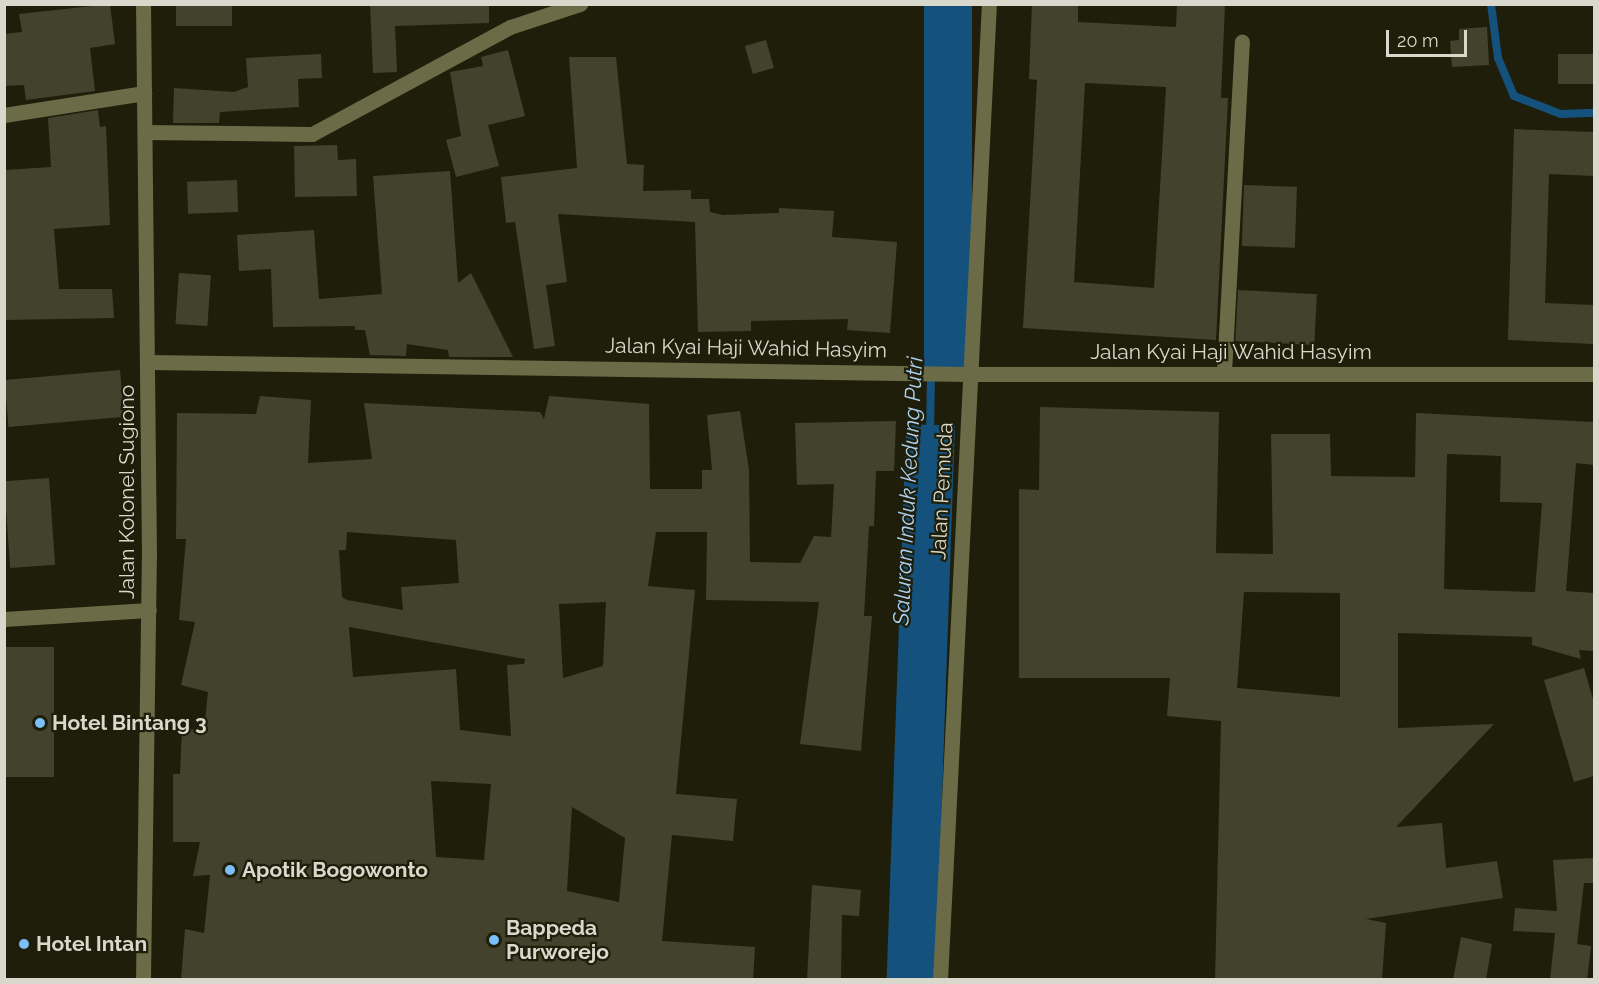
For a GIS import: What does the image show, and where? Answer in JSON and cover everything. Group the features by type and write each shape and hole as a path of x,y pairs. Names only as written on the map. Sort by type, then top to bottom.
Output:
{"street":[{"name":"Jalan Kolonel Sugiono","path":"143,4 149,610 143,980"},
{"path":"144,132 312,134 510,27 580,4"},
{"name":"Jalan Pemuda","path":"940,980 968,374 989,4"},
{"path":"1224,372 1242,41"},
{"path":"4,115 144,93"},
{"name":"Jalan Kyai Haji Wahid Hasyim","path":"148,362 882,370 968,374 1224,372 1594,374"},
{"path":"4,619 149,610"}],"water":[{"path":"924,5 972,5 972,369 924,369"},
{"path":"906,424 955,426 936,980 887,980"}],"building":[{"path":"110,4 115,44 90,48 95,91 26,100 24,85 4,86 4,34 22,32 19,14"},
{"path":"176,4 232,4 232,26 176,26"},
{"path":"370,4 489,4 489,23 395,26 397,72 373,73"},
{"path":"1032,4 1078,4 1078,22 1176,27 1177,4 1225,4 1221,98 1228,98 1216,340 1023,328 1037,80 1029,79","holes":["1085,83 1166,87 1154,288 1074,282"]},
{"path":"1487,27 1489,65 1452,67 1450,41 1459,40 1459,29"},
{"path":"766,40 774,68 753,74 745,46"},
{"path":"508,50 525,116 488,125 499,166 456,177 446,140 461,136 450,72 483,66 481,57"},
{"path":"321,54 322,78 298,79 299,107 220,112 219,123 173,123 174,88 234,92 248,87 246,58"},
{"path":"1558,54 1594,54 1594,84 1558,84"},
{"path":"569,57 616,57 627,164 644,165 643,191 691,190 691,199 709,199 710,212 723,215 779,213 779,208 834,211 832,237 897,242 890,333 847,330 848,319 751,321 751,331 698,332 695,222 558,214 567,282 546,285 555,346 534,349 515,222 506,223 501,177 577,168"},
{"path":"98,110 100,127 106,126 110,225 54,229 59,289 112,289 114,318 4,320 4,170 51,167 48,118"},
{"path":"1514,129 1594,132 1594,176 1549,174 1545,303 1594,305 1593,344 1508,340"},
{"path":"337,145 338,160 356,159 357,196 295,197 294,146"},
{"path":"450,171 458,283 471,273 513,357 449,357 448,350 407,344 406,356 370,355 365,330 355,330 355,326 273,327 271,269 239,271 237,235 314,230 319,299 382,294 373,176"},
{"path":"237,180 238,212 188,214 187,182"},
{"path":"1244,185 1297,187 1295,248 1242,246"},
{"path":"179,273 211,275 207,326 175,324"},
{"path":"1238,290 1317,294 1314,345 1235,341"},
{"path":"120,370 124,417 9,427 4,380"},
{"path":"260,396 311,400 308,463 372,459 364,403 540,412 544,419 549,396 649,404 650,489 702,489 702,470 712,470 707,415 740,411 749,470 750,562 800,563 814,536 831,537 834,484 797,485 795,423 896,421 894,471 876,471 874,526 869,526 864,616 872,616 861,751 800,744 819,602 706,600 707,532 656,532 648,586 695,590 676,794 737,799 733,841 672,835 662,941 755,947 753,980 181,980 185,929 204,933 210,875 193,876 200,842 173,842 173,774 180,774 182,729 204,730 208,692 181,685 195,622 179,620 186,539 176,539 177,413 256,414","holes":["347,532 456,540 459,583 401,587 403,610 347,600 342,597 339,550 346,550","606,602 603,666 563,678 559,604","349,627 525,659 524,664 507,665 511,736 460,730 456,669 353,677","431,781 491,784 484,860 436,857","572,807 625,838 619,902 567,891"]},
{"path":"1040,407 1219,412 1216,553 1273,554 1271,434 1330,434 1331,476 1415,477 1416,413 1594,422 1594,465 1576,463 1566,591 1594,593 1594,651 1579,650 1581,659 1532,645 1532,637 1398,633 1398,728 1494,724 1396,827 1442,823 1446,868 1497,861 1503,898 1366,919 1386,923 1382,980 1215,980 1221,721 1167,716 1170,678 1019,678 1019,489 1039,490","holes":["1447,454 1501,456 1500,502 1542,503 1535,592 1444,589","1244,592 1340,593 1340,697 1237,688"]},
{"path":"49,478 55,565 10,568 4,481"},
{"name":"Hotel Bintang 3","path":"4,647 54,647 54,777 4,777"},
{"path":"1584,668 1594,703 1594,776 1574,782 1544,680"},
{"path":"1594,858 1594,883 1584,883 1577,944 1591,946 1587,980 1550,980 1555,933 1513,931 1515,908 1557,911 1553,860"},
{"path":"812,885 861,890 859,916 842,915 841,979 807,980"},
{"path":"1461,937 1492,944 1486,980 1453,980"}],"waterway":[{"path":"1491,4 1498,58 1514,96 1561,114 1594,113"},
{"name":"Saluran Induk Kedung Putri","path":"930,436 931,371"}],"place":[{"name":"Hotel Bintang 3","path":"40,723"},
{"name":"Apotik Bogowonto","path":"230,870"},
{"name":"Bappeda Purworejo","path":"494,940"},
{"name":"Hotel Intan","path":"24,944"}]}
